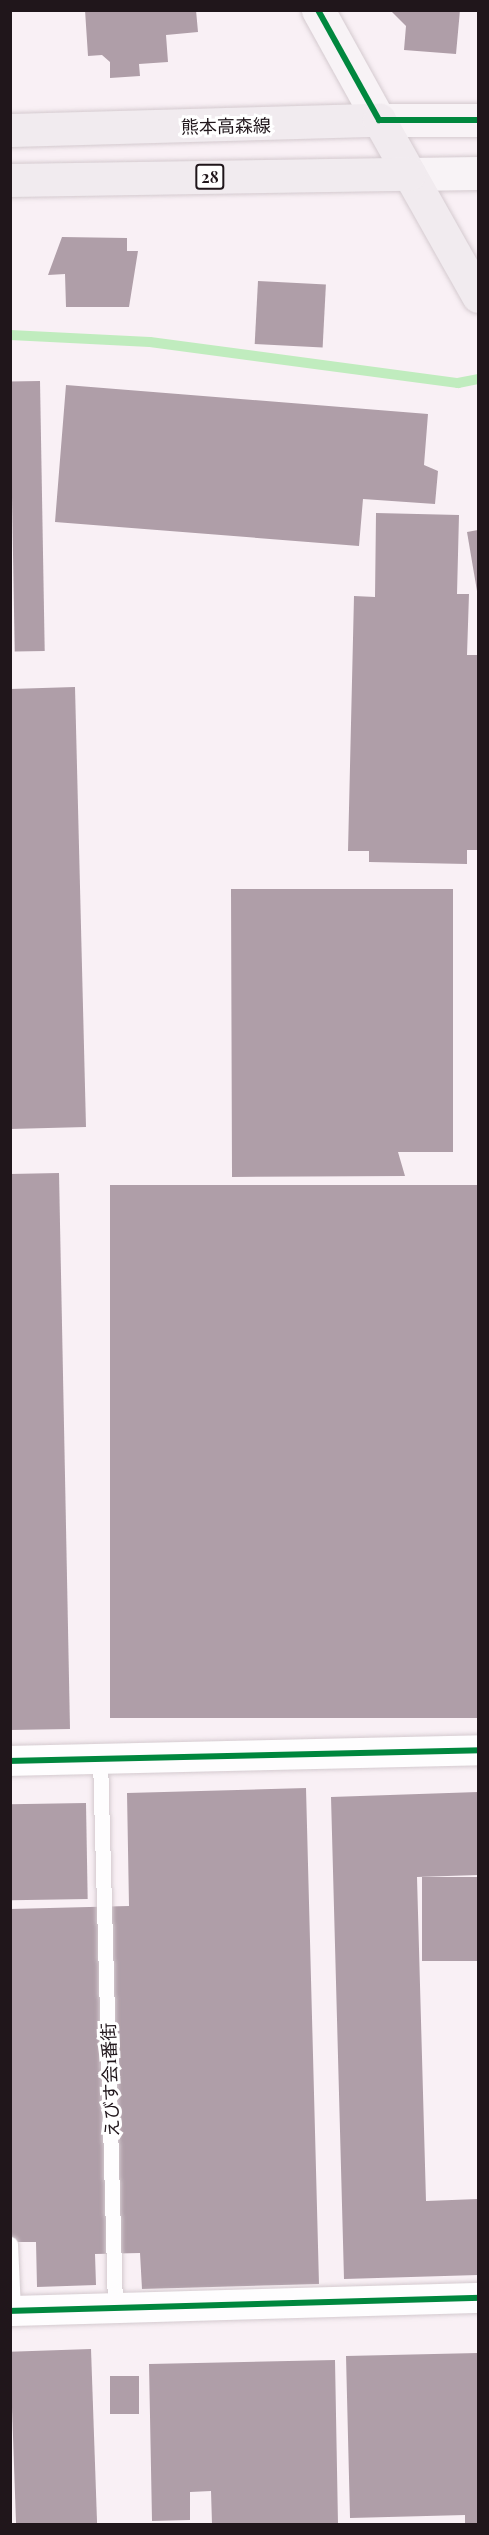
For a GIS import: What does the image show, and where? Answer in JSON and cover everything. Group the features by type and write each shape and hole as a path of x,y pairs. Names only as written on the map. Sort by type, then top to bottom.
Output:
{"main road":[{"name":"熊本高森線","path":"10,130 379,120"},
{"path":"379,120 478,296"},
{"name":"28","path":"10,180 409,174"}],"street":[{"path":"318,10 379,120 478,120"},
{"path":"409,174 478,173"},
{"path":"10,1761 478,1750"},
{"path":"12,2311 478,2298"}],"lane":[{"name":"えびす会1番街","path":"100,1759 115,2308"},
{"path":"10,2244 12,2311"}],"building":[{"path":"85,10 196,10 198,32 166,35 168,62 139,64 140,76 110,78 110,62 102,55 88,56"},
{"path":"390,10 460,10 456,54 404,50 406,26"},
{"path":"62,237 127,238 127,251 138,251 129,307 66,307 65,274 48,275"},
{"path":"258,281 326,285 323,347 255,344"},
{"path":"40,381 45,651 15,651 10,382"},
{"path":"66,385 428,414 424,465 438,471 435,504 363,499 359,546 55,522"},
{"path":"376,513 459,515 457,594 469,594 467,655 478,655 478,850 467,850 467,864 369,862 369,851 348,851 354,596 375,597"},
{"path":"478,530 478,591 477,591 467,532"},
{"path":"75,687 86,1127 10,1129 10,689"},
{"path":"231,889 453,889 453,1152 398,1152 405,1176 232,1177"},
{"path":"59,1173 70,1729 10,1730 10,1174"},
{"path":"110,1185 478,1185 478,1718 110,1718"},
{"path":"306,1788 319,2284 142,2289 140,2253 95,2254 96,2285 37,2287 36,2242 10,2242 10,1909 129,1906 127,1793"},
{"path":"478,1792 478,1875 417,1877 426,2201 478,2199 478,2275 344,2279 331,1797"},
{"path":"86,1803 88,1899 12,1900 10,1804"},
{"path":"422,1877 478,1877 478,1961 422,1961"},
{"path":"91,2349 97,2524 16,2524 10,2352"},
{"path":"478,2353 478,2524 465,2524 465,2515 350,2518 346,2356"},
{"path":"335,2360 338,2524 212,2524 211,2491 190,2492 190,2520 152,2521 149,2364"},
{"path":"110,2376 139,2376 139,2414 110,2414"}],"waterway":[{"path":"10,335 150,342 458,383 478,379"}],"cycle path":[{"path":"318,10 379,120 478,120"},
{"path":"10,1761 478,1750"},
{"path":"10,2311 478,2298"}]}
